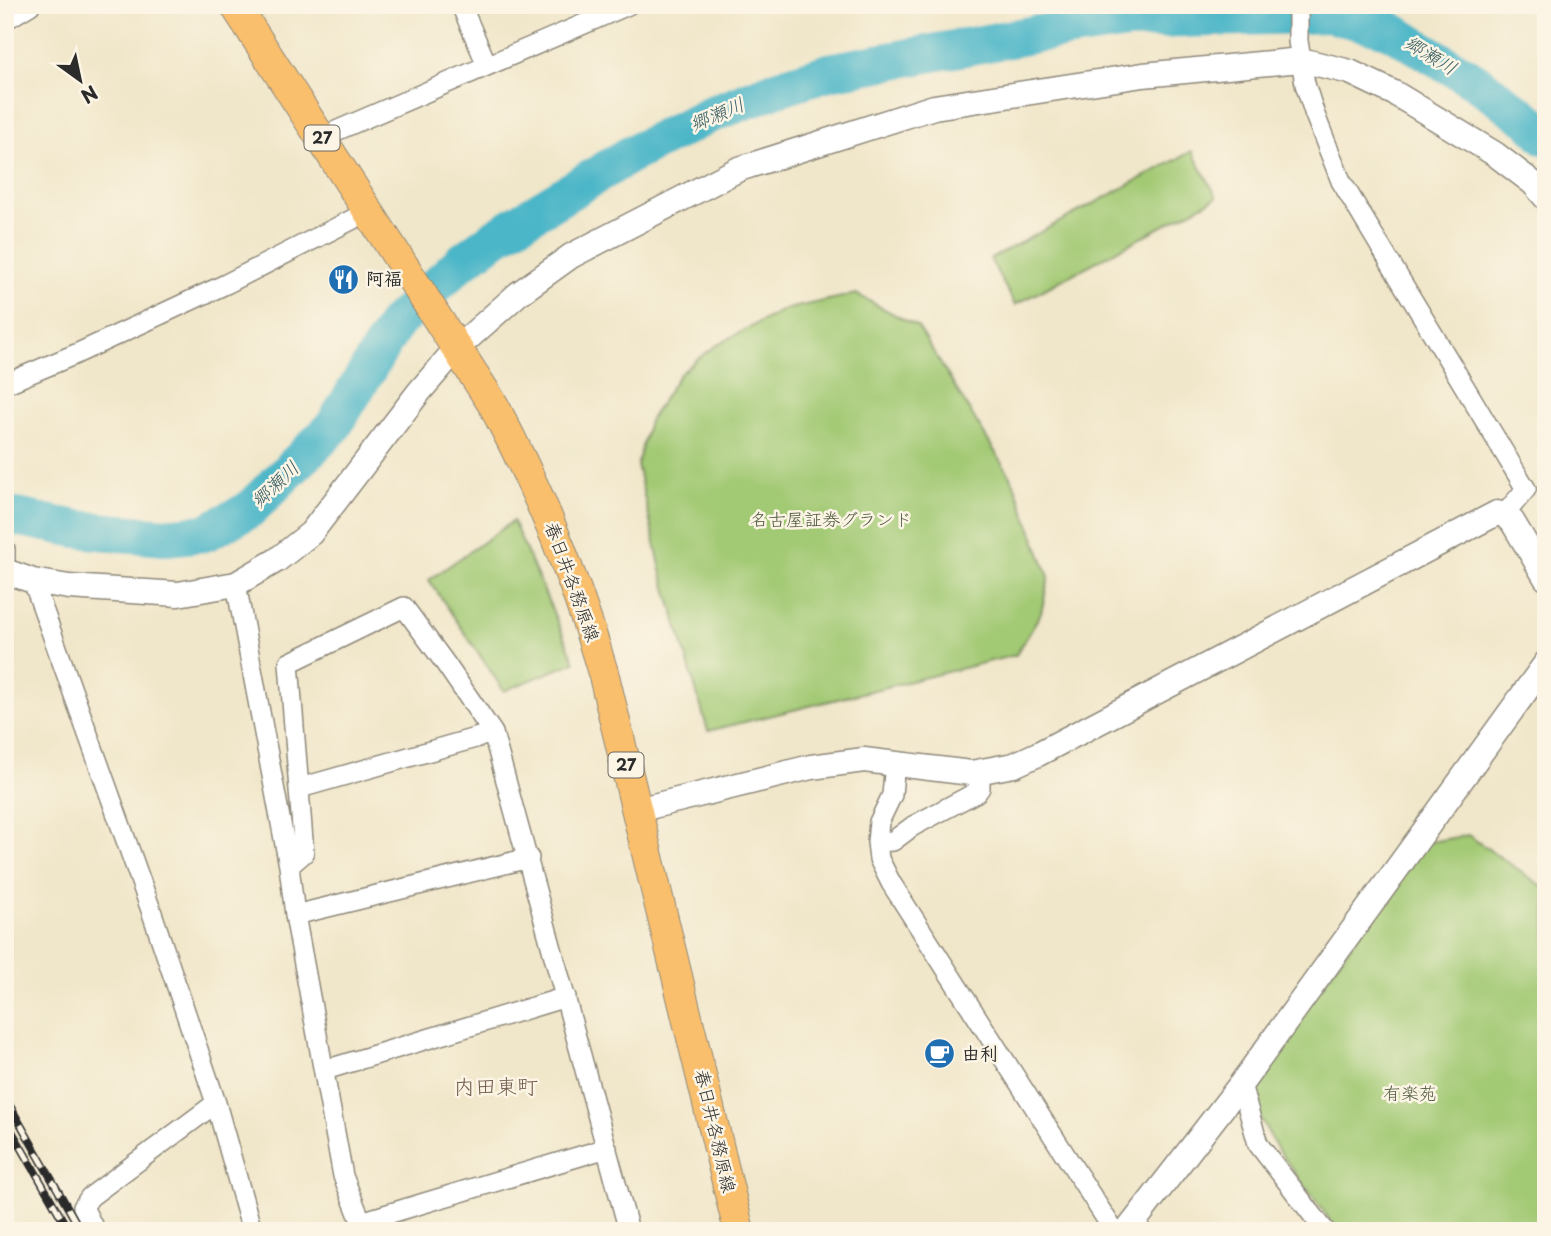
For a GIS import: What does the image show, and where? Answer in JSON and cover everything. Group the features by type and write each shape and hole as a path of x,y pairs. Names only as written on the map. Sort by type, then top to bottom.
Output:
{"main road":[{"name":"春日井各務原線","path":"235,5 494,406 524,462 569,567 604,677 739,1231"}],"street":[{"path":"5,20 30,5"},
{"path":"461,5 487,65"},
{"path":"322,137 628,5"},
{"path":"1298,5 1300,50 1315,115 1341,181 1526,489 1504,515"},
{"path":"5,571 33,581 69,587 178,594 236,584 277,559 311,533 419,392 449,337 571,256 739,169 934,107 1300,50 1396,94 1495,154 1533,183 1546,198"},
{"path":"5,384 76,355 226,284 369,211"},
{"path":"637,810 811,767 864,760 971,773 1014,765 1497,513 1512,521 1546,578"},
{"path":"5,549 5,559"},
{"path":"33,581 151,910 216,1103 252,1231"},
{"path":"236,584 343,1176 363,1226 607,1148"},
{"path":"289,866 304,853 289,663 404,607 493,733 629,1231"},
{"path":"1128,1231 1241,1084 1546,663"},
{"path":"300,788 493,733"},
{"path":"895,762 891,795 879,822 879,859 891,883 1114,1231"},
{"path":"877,842 893,841 913,826 977,792 980,788 981,771"},
{"path":"296,915 529,858"},
{"path":"325,1070 566,997"},
{"path":"1241,1084 1258,1144 1325,1231"},
{"path":"95,1231 83,1207 90,1197 216,1103"}],"green space":[{"path":"1192,151 1217,197 1015,305 990,259"},
{"name":"名古屋証券グランド","path":"856,294 918,327 1013,481 1049,577 1041,613 1016,655 708,731 662,574 637,465 649,421 679,375 720,343 783,310"},
{"path":"513,521 575,662 504,691 429,580"},
{"name":"有楽苑","path":"1468,835 1546,889 1546,1221 1540,1231 1338,1231 1278,1150 1258,1114 1251,1082 1425,843"}],"waterway":[{"name":"郷瀬川","path":"5,515 77,529 165,537 205,533 249,510 333,427 396,323 460,263 500,234 628,156 709,115 775,89 829,72 1036,34 1128,21 1329,14 1388,29 1475,81 1530,121 1546,137"}],"railway":[{"path":"5,1097 81,1231"},
{"path":"5,1119 69,1231"}],"place":[{"name":"阿福","path":"343,279"},
{"name":"由利","path":"939,1054"}],"district":[{"name":"内田東町","path":"496,1087"}]}
